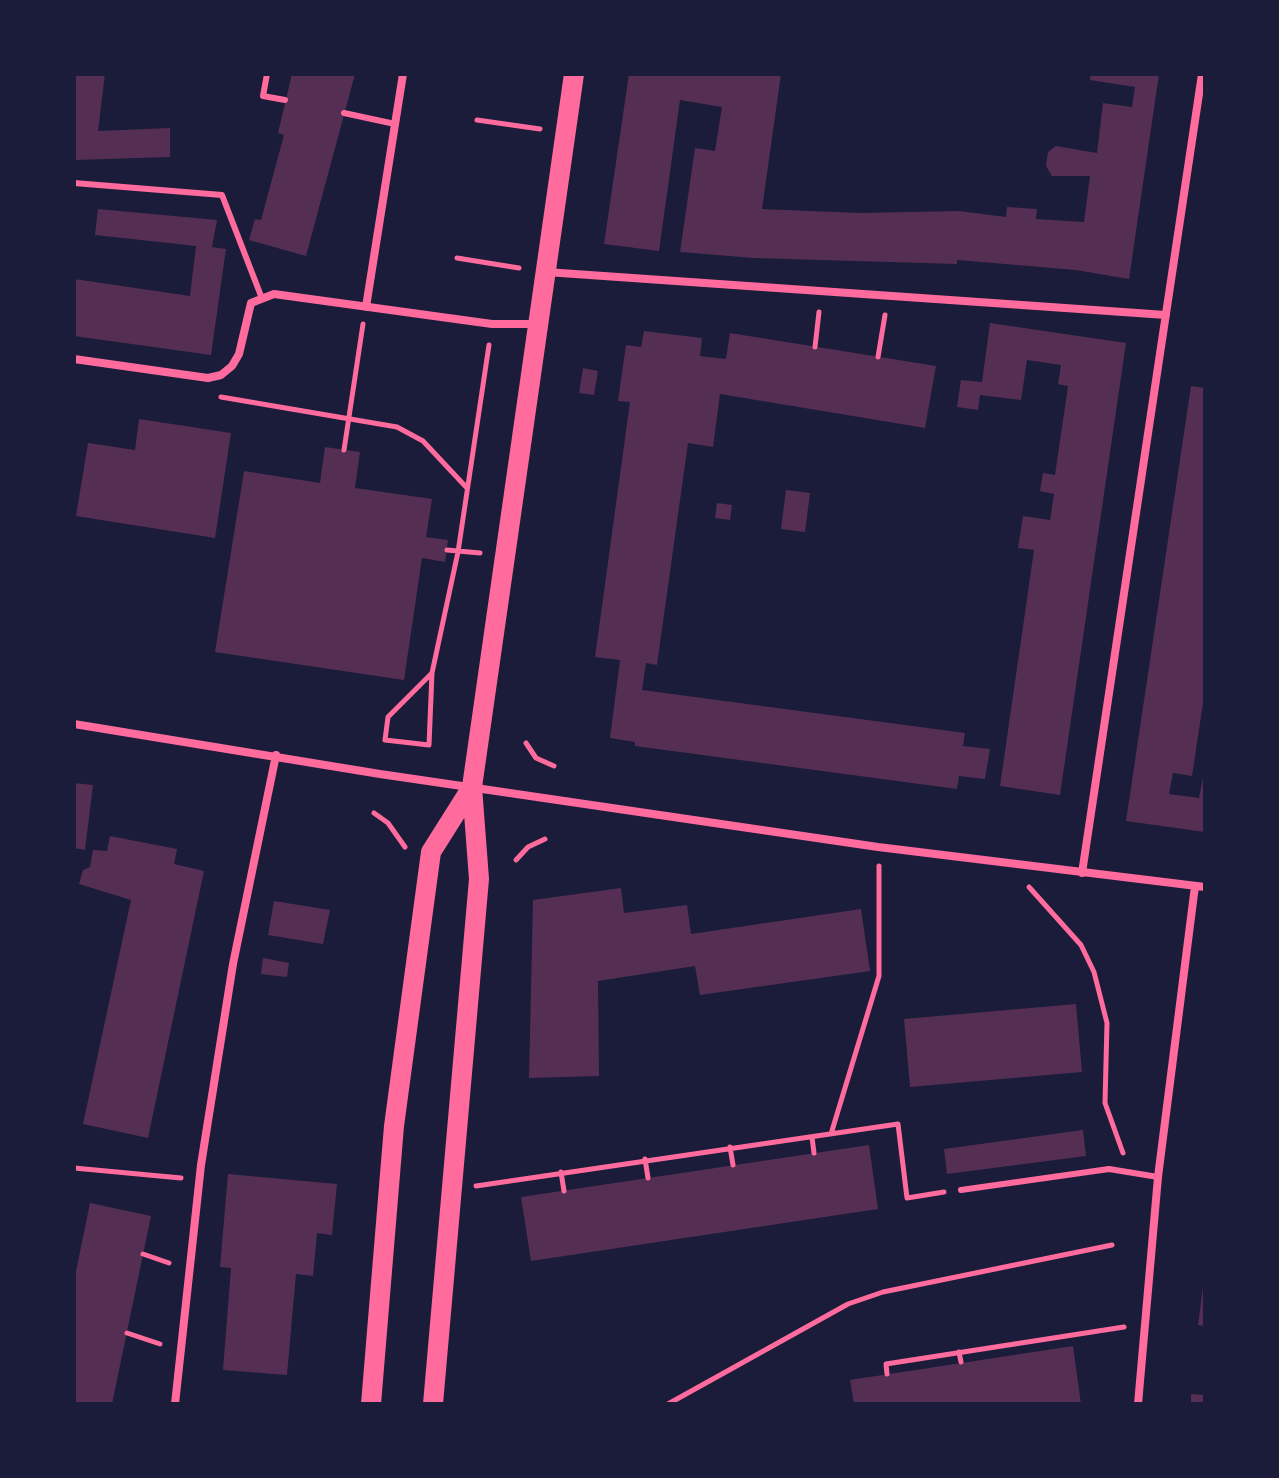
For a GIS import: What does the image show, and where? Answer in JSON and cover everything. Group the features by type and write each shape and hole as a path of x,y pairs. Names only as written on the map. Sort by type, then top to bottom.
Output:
{"main road":[{"path":"433,1404 480,868 472,787 574,74"},
{"path":"371,1404 394,1126 431,852 472,787"}],"street":[{"path":"366,307 403,74"},
{"path":"1082,873 1202,74"},
{"path":"545,272 822,294 888,295 1166,315"},
{"path":"74,359 208,378 221,375 239,354 246,313 251,303 261,296 274,294 492,324 538,324"},
{"path":"74,724 878,847 1200,887 1158,1177 1138,1404"},
{"path":"175,1404 199,1180 233,964 276,755"}],"lane":[{"path":"267,74 263,96 285,100"},
{"path":"344,113 395,124"},
{"path":"74,183 222,195 261,296"},
{"path":"961,1190 1109,1169 1158,1177"}],"path":[{"path":"477,120 565,133"},
{"path":"457,258 545,272"},
{"path":"815,347 822,294"},
{"path":"878,357 888,295"},
{"path":"344,450 366,307"},
{"path":"432,673 388,717 385,740 429,745 432,673 467,489 492,324"},
{"path":"221,375 221,400 397,427 423,441 467,489"},
{"path":"526,743 536,758 554,766"},
{"path":"374,813 399,835 407,852"},
{"path":"516,860 528,847 545,839"},
{"path":"831,1134 879,976 878,847"},
{"path":"1017,865 1035,896 1081,945 1094,972 1107,1023 1105,1103 1132,1172"},
{"path":"451,1189 898,1124 907,1198 961,1190"},
{"path":"812,1137 814,1153"},
{"path":"730,1147 733,1165"},
{"path":"645,1159 648,1178"},
{"path":"74,1168 199,1180"},
{"path":"561,1172 564,1191"},
{"path":"668,1404 848,1304 883,1292 1112,1245"},
{"path":"887,1374 886,1364 1144,1325"},
{"path":"127,1333 181,1350"},
{"path":"1034,1341 1036,1352"},
{"path":"959,1352 961,1362"}],"building":[{"path":"74,74 105,74 98,131 170,128 170,157 74,160"},
{"path":"292,74 355,74 306,256 249,240 255,219 261,220 284,135 278,133"},
{"path":"629,74 781,74 762,209 859,213 959,211 1006,217 1007,207 1037,209 1036,219 1084,222 1090,176 1052,176 1046,166 1048,152 1056,146 1097,153 1103,103 1132,107 1135,87 1090,80 1091,74 1159,74 1129,279 1076,270 957,260 957,264 754,258 680,252 695,148 715,151 722,107 680,100 659,251 604,244"},
{"path":"98,209 217,220 212,247 226,249 211,355 74,336 74,279 190,296 196,246 95,235"},
{"path":"990,323 1126,343 1060,795 1000,786 1034,550 1018,548 1023,516 1050,520 1054,494 1040,491 1043,473 1055,475 1068,386 1058,384 1061,365 1027,360 1021,400 980,395 978,410 957,407 961,380 982,382"},
{"path":"644,331 702,338 700,356 726,359 730,333 936,366 925,428 720,394 713,447 688,443 657,665 646,663 642,690 965,733 963,746 990,749 985,779 959,776 957,789 635,746 635,742 610,738 620,660 595,657 630,402 618,401 626,345 641,347"},
{"path":"583,368 598,371 594,395 579,393"},
{"path":"1191,386 1205,388 1205,690 1192,776 1173,773 1169,794 1199,798 1205,768 1205,832 1126,821"},
{"path":"139,419 231,433 215,538 76,516 88,443 135,450"},
{"path":"325,447 360,452 355,488 432,499 426,537 448,540 445,562 422,558 404,680 215,652 244,471 320,483"},
{"path":"786,490 810,493 805,532 781,529"},
{"path":"717,503 732,505 730,520 715,518"},
{"path":"74,783 93,785 85,850 74,848"},
{"path":"110,836 177,849 174,864 204,871 148,1138 83,1124 131,900 79,884 83,870 90,867 93,850 107,851"},
{"path":"621,888 624,913 687,905 691,934 861,909 870,971 700,995 695,966 598,981 599,1076 529,1078 533,900"},
{"path":"274,901 330,910 323,944 268,935"},
{"path":"263,958 289,963 287,977 261,974"},
{"path":"1076,1004 1082,1072 910,1087 904,1019"},
{"path":"1083,1130 1086,1156 947,1174 944,1149"},
{"path":"869,1145 878,1209 531,1261 521,1197"},
{"path":"228,1174 337,1184 332,1235 317,1233 313,1276 296,1274 287,1375 223,1370 231,1268 220,1267"},
{"path":"90,1203 151,1216 112,1404 74,1404 74,1281"},
{"path":"1205,1287 1205,1326 1198,1325"},
{"path":"1073,1346 1081,1404 854,1404 850,1380"},
{"path":"1191,1394 1205,1395 1205,1404 1191,1404"}]}
